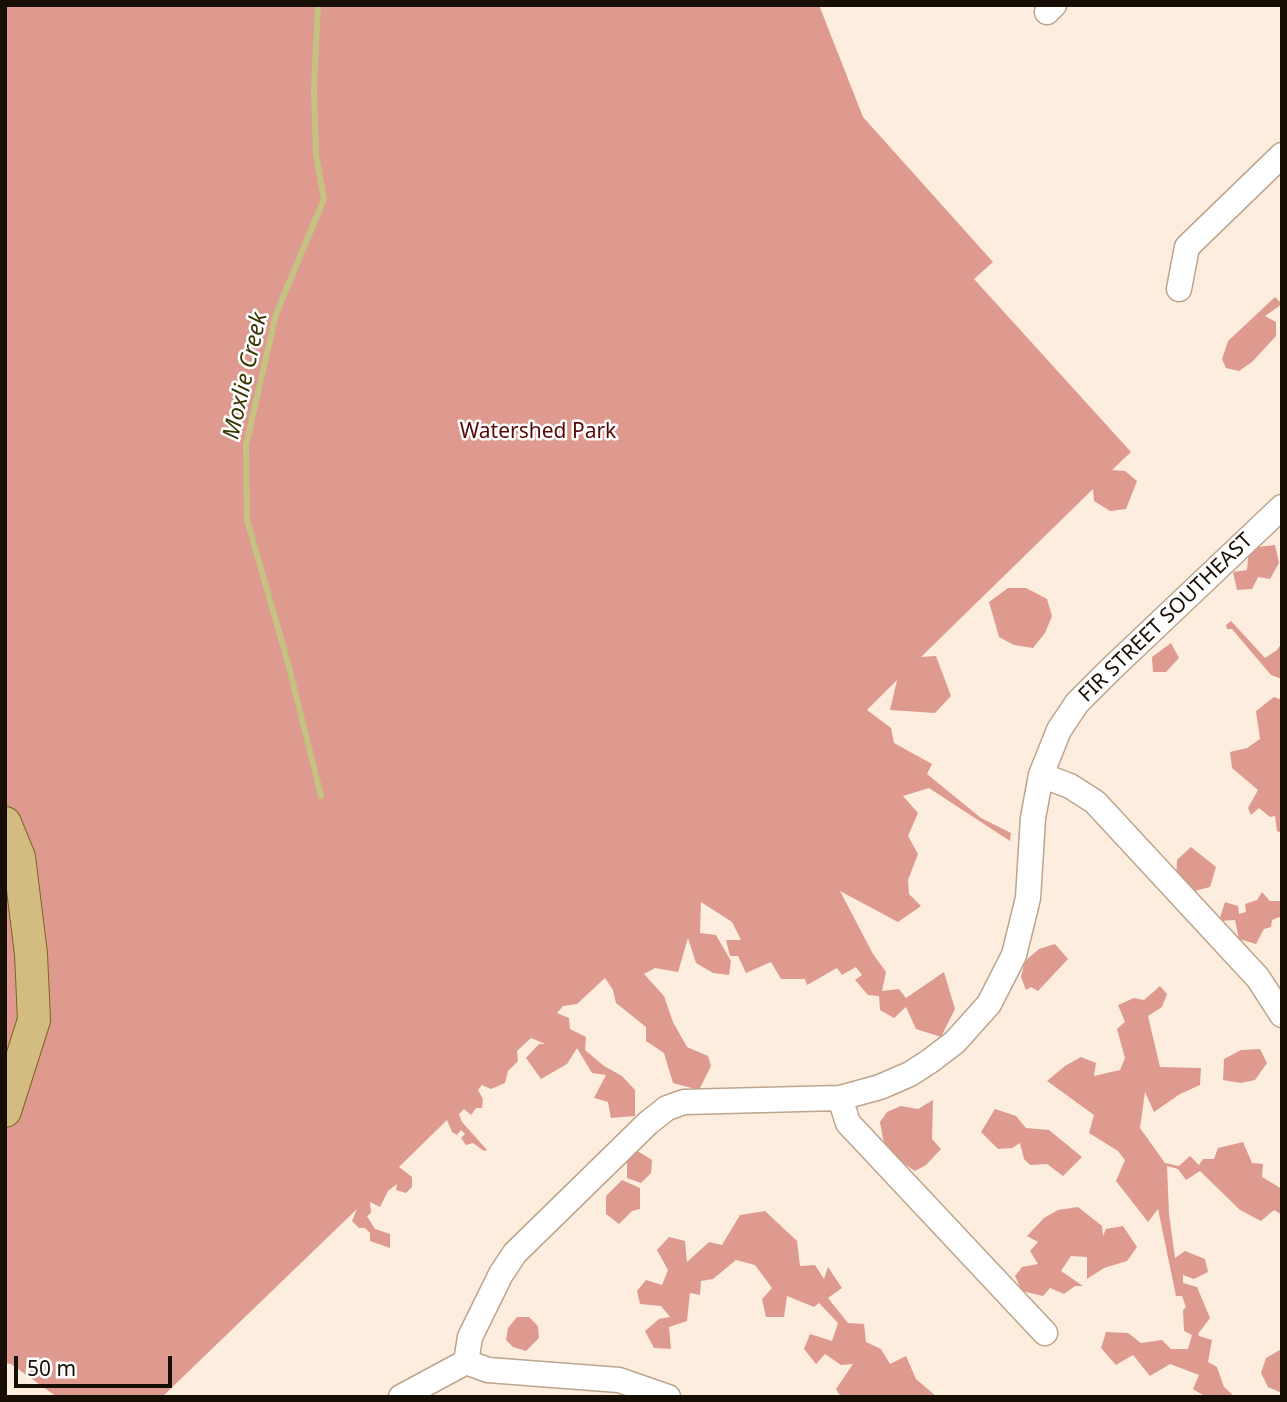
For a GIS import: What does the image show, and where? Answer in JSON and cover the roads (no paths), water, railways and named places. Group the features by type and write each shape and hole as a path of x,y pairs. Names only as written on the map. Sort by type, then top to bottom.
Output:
{"main road":[{"path":"5,823 19,857 31,954 34,1020 5,1111"}],"street":[{"path":"1179,289 1187,247 1282,155"},
{"name":"FIR STREET SOUTHEAST","path":"466,1362 470,1337 501,1274 515,1254 648,1122 667,1108 684,1102 840,1098 880,1087 910,1074 955,1042 989,1004 1014,955 1025,918 1033,818 1041,775 1059,730 1077,703 1282,507"},
{"path":"1041,775 1070,786 1095,802 1258,978 1282,1015"},
{"path":"840,1098 848,1123 1045,1333"},
{"path":"401,1397 466,1362 488,1370 619,1380 668,1397"}],"waterway":[{"name":"Moxlie Creek","path":"318,5 314,88 316,154 324,199 276,314 246,445 247,520 288,663 321,796"}],"park label":[{"name":"Watershed Park","path":"538,432"}]}
